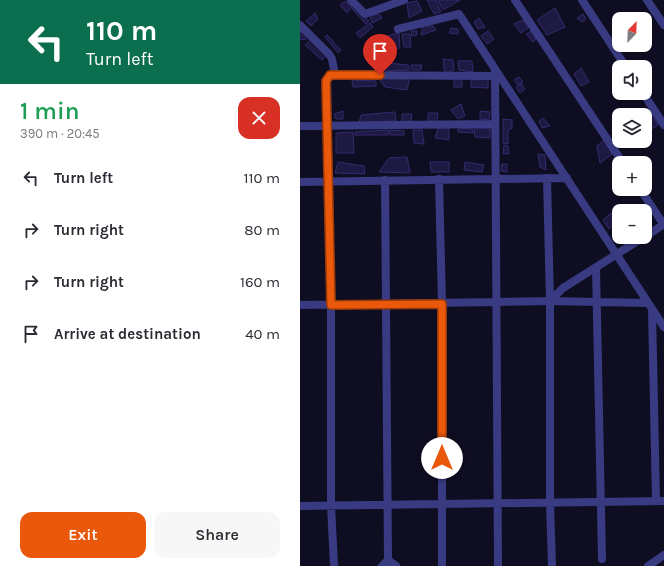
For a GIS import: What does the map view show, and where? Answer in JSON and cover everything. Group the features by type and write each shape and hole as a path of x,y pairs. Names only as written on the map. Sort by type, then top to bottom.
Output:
{"street":[{"path":"351,0 365,14 404,0"},
{"path":"515,0 618,156"},
{"path":"582,0 621,60"},
{"path":"647,0 664,25"},
{"path":"398,29 459,14 494,73 567,178 664,327"},
{"path":"300,25 329,54 332,59 335,75"},
{"path":"334,566 331,505 331,305 326,81 330,75 494,73"},
{"path":"494,73 497,303 496,503 498,566"},
{"path":"648,100 664,125"},
{"path":"300,126 494,124"},
{"path":"547,178 550,301 550,502 552,566"},
{"path":"300,182 567,178"},
{"path":"439,179 442,304 442,566"},
{"path":"382,566 388,560 385,180"},
{"path":"645,196 664,224 652,232"},
{"path":"550,301 563,288 634,244"},
{"path":"596,268 602,559"},
{"path":"300,306 550,301 650,306"},
{"path":"300,506 660,501 650,306"},
{"path":"648,566 664,555"},
{"path":"388,560 396,566"}],"building":[{"path":"427,0 436,0 441,12 434,14"},
{"path":"438,0 460,0 443,10"},
{"path":"345,1 352,7 347,13 340,5"},
{"path":"417,1 422,11 409,18 407,3"},
{"path":"354,7 369,21 366,24 352,9"},
{"path":"555,8 565,27 547,35 537,20"},
{"path":"315,13 318,19 311,26 306,21"},
{"path":"379,14 382,18 372,23 370,16"},
{"path":"583,14 586,19 582,22 577,18"},
{"path":"479,18 485,27 478,29 474,22"},
{"path":"523,20 528,28 521,33 514,24"},
{"path":"370,23 373,27 360,38 356,33"},
{"path":"423,26 433,26 436,30 421,35"},
{"path":"451,28 458,29 458,34 449,33"},
{"path":"300,31 307,39 300,40"},
{"path":"411,31 417,31 417,35 412,36"},
{"path":"488,31 494,39 487,44 481,36"},
{"path":"531,31 536,39 533,42 526,34"},
{"path":"399,33 400,48 388,49 387,36"},
{"path":"402,34 410,34 411,47 404,47"},
{"path":"327,35 341,50 338,53 325,37"},
{"path":"311,40 327,55 322,60 305,45"},
{"path":"443,59 453,60 454,70 445,74"},
{"path":"458,61 472,61 473,72 459,70"},
{"path":"387,63 408,65 410,70 387,71"},
{"path":"411,65 422,65 421,70 412,70"},
{"path":"581,68 589,82 581,86 574,74"},
{"path":"410,77 407,90 385,87 379,79"},
{"path":"462,77 462,87 454,87 454,80"},
{"path":"519,77 523,82 518,85 514,80"},
{"path":"471,79 488,79 488,88 471,87"},
{"path":"352,80 376,81 376,86 353,87"},
{"path":"521,84 525,89 520,93 516,87"},
{"path":"461,104 465,116 458,119 451,110"},
{"path":"343,111 343,119 336,119 334,114"},
{"path":"480,111 490,112 489,120 480,119"},
{"path":"395,112 396,121 359,123 361,115"},
{"path":"428,113 438,113 437,122 428,121"},
{"path":"402,114 412,114 411,123 402,122"},
{"path":"652,114 658,125 652,129"},
{"path":"543,118 550,126 542,128 539,121"},
{"path":"503,119 512,120 512,128 508,130 508,144 503,143"},
{"path":"438,128 449,128 449,140 435,138"},
{"path":"458,128 473,129 473,133 458,132"},
{"path":"474,128 490,128 490,138 475,137"},
{"path":"389,130 388,135 355,135 355,132"},
{"path":"390,130 404,131 404,135 390,135"},
{"path":"413,130 422,130 424,144 414,143"},
{"path":"353,132 354,153 336,153 336,133"},
{"path":"604,140 612,154 600,163 597,146"},
{"path":"504,145 508,146 509,154 503,154"},
{"path":"538,154 545,155 546,170 540,167"},
{"path":"407,157 410,173 379,172 389,158"},
{"path":"338,162 364,166 365,174 335,173"},
{"path":"430,162 449,162 449,172 431,172"},
{"path":"465,162 484,165 482,172 464,170"},
{"path":"502,164 507,164 507,172 501,171"},
{"path":"611,213 612,214 612,226 609,229 603,220"}],"route":[{"path":"380,75 330,75 326,81 331,305 442,304 442,458"}]}
